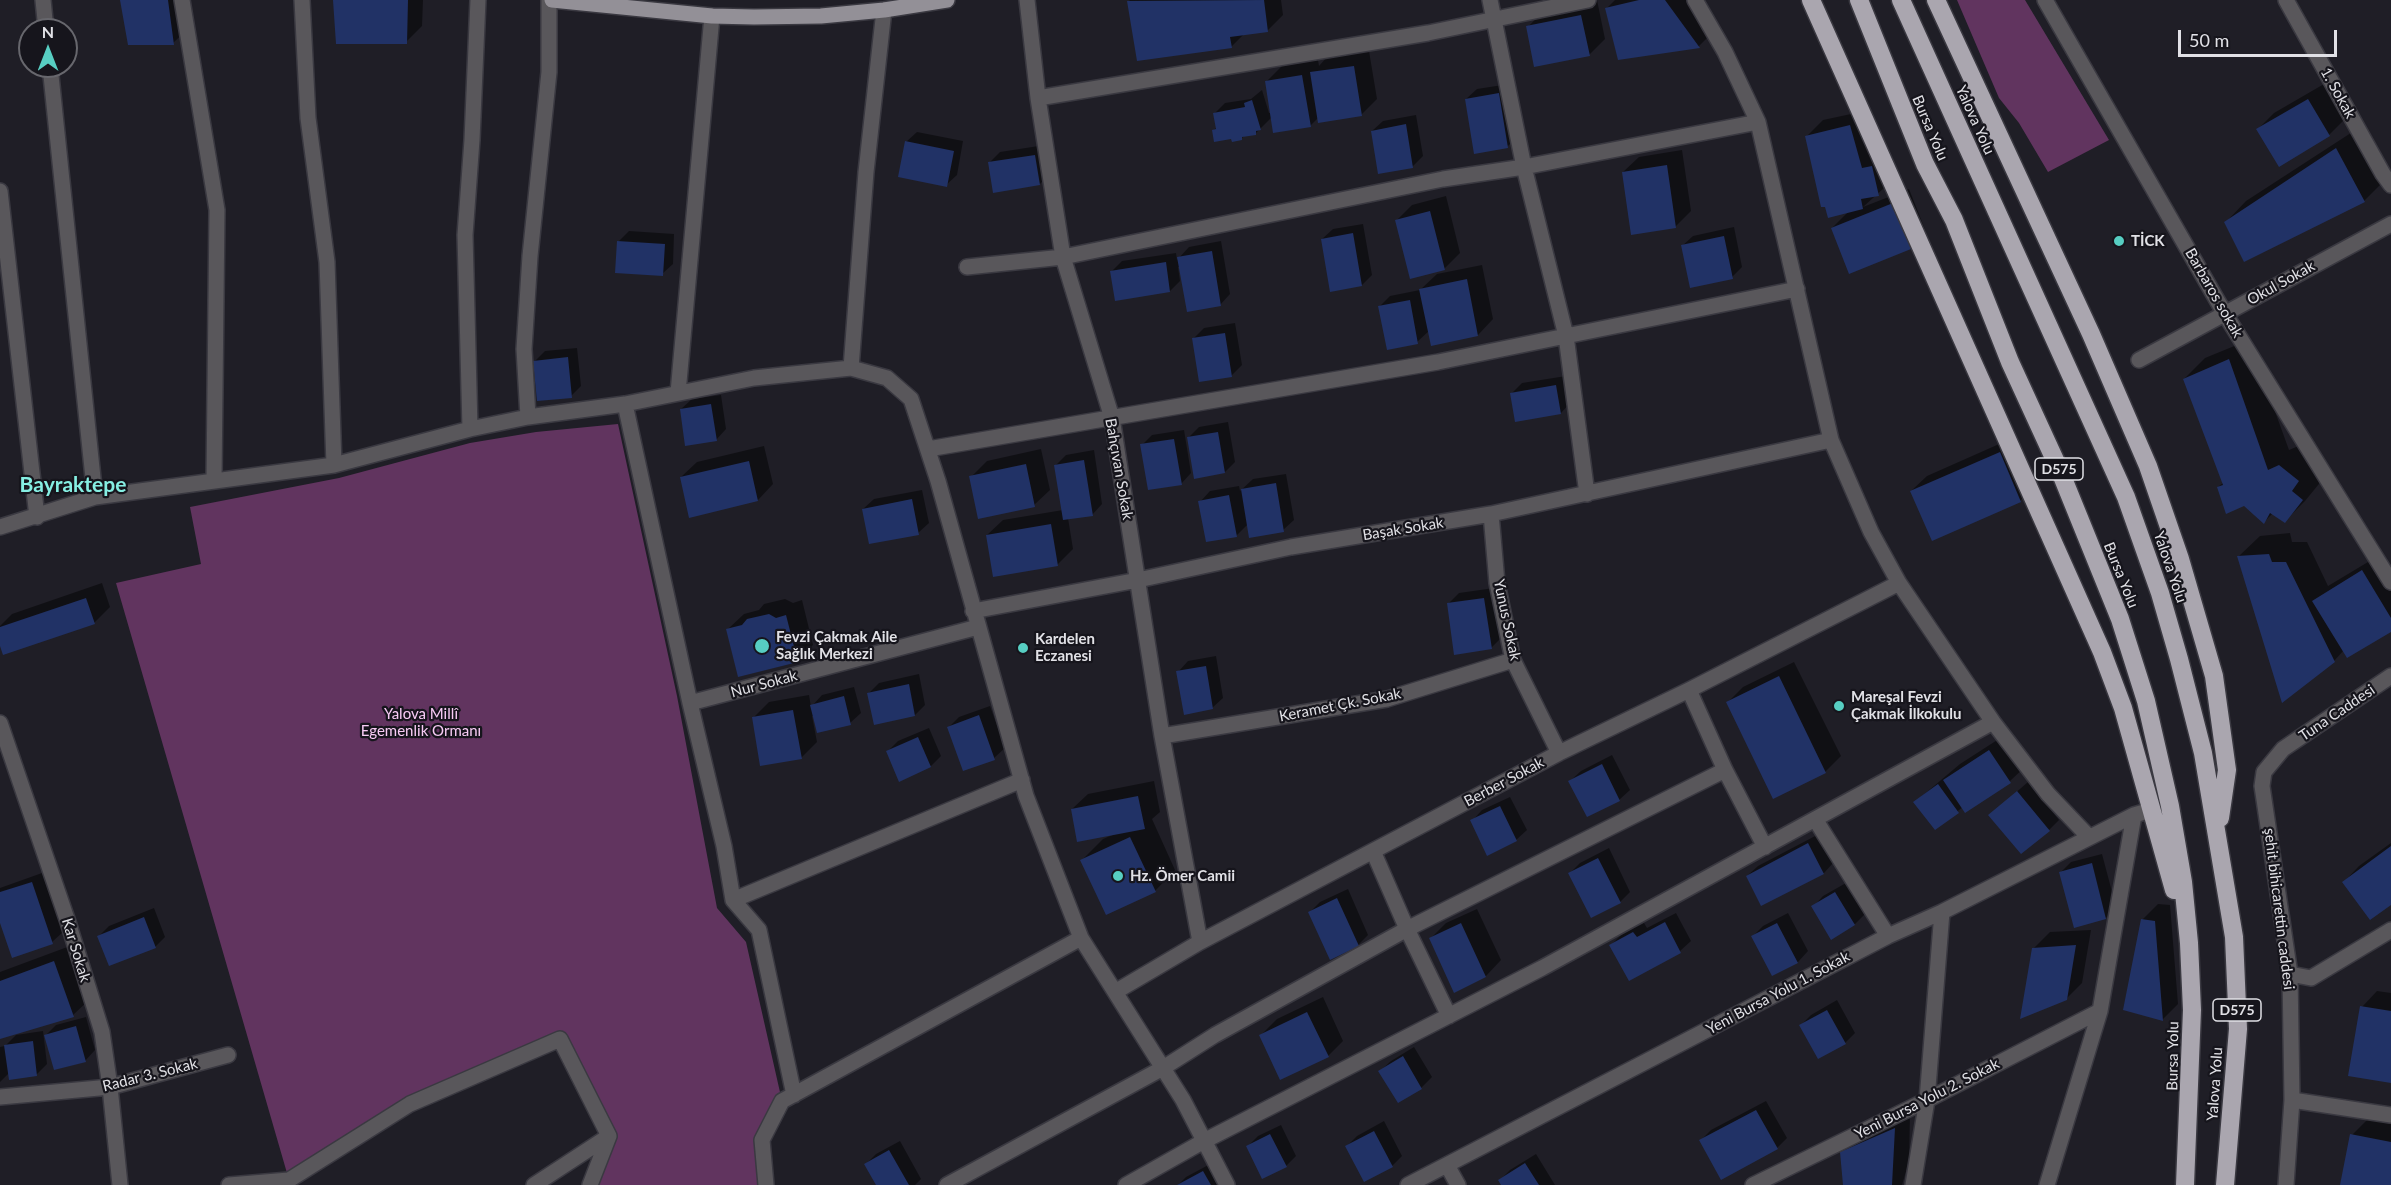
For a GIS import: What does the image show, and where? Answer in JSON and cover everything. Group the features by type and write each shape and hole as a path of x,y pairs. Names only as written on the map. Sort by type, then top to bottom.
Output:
{"highway":[{"path":"1811,0 2102,652 2123,708 2142,812 2189,943"},
{"path":"1936,0 2091,334 2148,466 2176,548 2214,676 2222,727 2227,770 2218,835"},
{"name":"Yalova Yolu","path":"1902,2 2126,496 2170,626 2203,753 2234,938 2238,1029 2225,1185"},
{"name":"Bursa Yolu","path":"1862,8 1925,164 1954,220 2010,362 2060,471 2120,619 2146,701 2159,753 2183,882 2189,943 2192,1010 2185,1185"}],"main road":[{"path":"551,0 712,16 821,16 884,10 947,0"}],"street":[{"path":"43,0 45,18"},
{"path":"182,0 217,210 214,480"},
{"path":"302,0 308,118 327,262 334,465"},
{"path":"470,429 465,235 478,0"},
{"path":"528,417 524,350 530,256 549,72 551,0"},
{"name":"Bahçıvan Sokak","path":"1027,0 1038,98 1063,257 1112,418 1162,736 1200,942"},
{"path":"1490,0 1524,167 1566,336 1587,494"},
{"path":"1038,98 1428,33 1588,0"},
{"path":"1695,0 1725,52 1758,122 1831,440 1871,532 1899,584 1993,722 2048,794 2089,837"},
{"name":"Barbaros sokak","path":"2045,0 2225,314 2391,582"},
{"name":"1. Sokak","path":"2286,0 2391,185"},
{"path":"850,368 866,172 884,10"},
{"path":"678,393 712,16"},
{"path":"51,78 95,497"},
{"path":"967,267 1063,257 1443,179 1524,167 1758,122"},
{"path":"0,191 6,303 37,517"},
{"name":"Okul Sokak","path":"2139,360 2391,224"},
{"path":"928,449 1438,362 1797,289"},
{"path":"0,527 95,497 334,465 470,429 528,417 625,404 754,378 850,368 887,378 911,399 928,449 1022,780 1081,938 1183,1100 1227,1185"},
{"path":"625,404 690,704 724,846 734,900 759,930 794,1095"},
{"name":"Başak Sokak","path":"973,611 1138,580 1291,547 1491,514 1831,440"},
{"name":"Yunus Sokak","path":"1491,514 1497,583 1513,660 1559,753"},
{"name":"Berber Sokak","path":"1115,992 1200,942 1559,753 1899,584"},
{"name":"Nur Sokak","path":"690,704 978,627"},
{"name":"Keramet Çk. Sokak","path":"1162,736 1387,699 1513,660"},
{"name":"Tuna Caddesi","path":"2283,749 2391,676"},
{"path":"1689,690 1725,770 1765,847"},
{"path":"1126,1185 1204,1141 1542,968 1993,722"},
{"name":"Kar Sokak","path":"0,723 68,922 102,1032 120,1185"},
{"name":"şehit bihicarettin caddesi","path":"2283,749 2264,772 2262,786 2290,974 2292,1100 2286,1185"},
{"path":"948,1185 1163,1068 1215,1035 1407,929 1725,770"},
{"path":"734,900 1022,780"},
{"path":"2047,1184 2100,1011 2142,812"},
{"name":"Yeni Bursa Yolu 1. Sokak","path":"1408,1185 1888,936 1942,912 2142,812"},
{"path":"1815,819 1888,936"},
{"path":"1373,851 1449,1016"},
{"path":"1913,1185 1927,1100 1942,912"},
{"path":"2290,974 2311,978 2391,930"},
{"path":"766,1185 762,1140 782,1101 1081,938"},
{"name":"Yeni Bursa Yolu 2. Sokak","path":"1753,1185 1927,1100 2100,1011"},
{"path":"229,1185 289,1182 410,1104 560,1040 609,1136 590,1185"},
{"name":"Radar 3. Sokak","path":"0,1097 110,1087 228,1055"},
{"path":"2292,1100 2391,1115"},
{"path":"534,1185 609,1136"},
{"path":"1447,1165 1458,1185"}],"green space":[{"path":"1957,0 2025,0 2109,140 2048,172 2019,123 1999,98"},
{"name":"Yalova Millî Egemenlik Ormanı","path":"618,424 677,696 717,908 746,942 782,1101 762,1140 766,1185 590,1185 609,1135 560,1040 410,1104 289,1180 116,583 201,564 190,507 339,478 470,443 536,432"}],"building":[{"path":"120,0 168,0 174,45 128,45"},
{"path":"333,0 408,0 407,44 336,44"},
{"path":"1264,0 1268,32 1230,37 1232,48 1137,61 1127,1"},
{"path":"1639,0 1665,0 1700,48 1618,60 1605,8"},
{"path":"1581,15 1590,56 1534,67 1526,26"},
{"path":"1354,66 1362,116 1318,123 1310,72"},
{"path":"1302,75 1311,127 1273,133 1265,81"},
{"path":"1499,93 1508,148 1474,154 1465,99"},
{"path":"2308,99 2330,136 2279,167 2256,129"},
{"path":"1252,100 1261,130 1256,131 1256,135 1242,137 1242,140 1214,142 1212,130 1216,129 1213,113 1245,107 1244,103"},
{"path":"1406,124 1413,168 1378,174 1371,131"},
{"path":"1850,125 1862,168 1872,166 1879,196 1861,199 1863,209 1828,218 1825,207 1821,207 1805,136"},
{"path":"905,141 954,151 947,187 898,177"},
{"path":"2336,148 2365,202 2244,262 2224,222"},
{"path":"1035,155 1040,185 993,193 988,162"},
{"path":"1667,165 1676,228 1631,235 1622,172"},
{"path":"1893,203 1911,249 1849,274 1831,228"},
{"path":"1430,211 1445,270 1410,279 1395,220"},
{"path":"1353,233 1362,286 1330,292 1321,239"},
{"path":"1724,236 1733,279 1690,288 1681,245"},
{"path":"617,241 665,244 663,276 615,273"},
{"path":"1212,251 1221,306 1187,312 1177,257"},
{"path":"1166,262 1170,292 1115,301 1110,271"},
{"path":"1467,279 1478,336 1431,346 1419,289"},
{"path":"1410,300 1418,344 1387,350 1378,306"},
{"path":"1225,333 1232,377 1199,382 1192,338"},
{"path":"568,357 572,398 537,401 533,361"},
{"path":"2229,359 2268,470 2279,465 2299,481 2292,491 2303,500 2285,523 2270,513 2264,524 2244,506 2226,514 2217,487 2223,485 2183,379"},
{"path":"1556,385 1561,414 1515,422 1510,393"},
{"path":"711,404 717,441 685,446 680,409"},
{"path":"1218,432 1225,473 1194,479 1187,437"},
{"path":"1174,439 1182,485 1148,490 1140,444"},
{"path":"2000,452 2021,502 1932,541 1910,491"},
{"path":"1084,460 1093,516 1063,520 1054,465"},
{"path":"749,461 758,501 689,518 680,477"},
{"path":"1026,464 1035,507 978,519 969,476"},
{"path":"1276,483 1284,532 1249,538 1241,489"},
{"path":"1229,495 1237,537 1206,542 1198,501"},
{"path":"912,499 919,535 869,544 862,509"},
{"path":"1051,524 1058,566 993,577 986,535"},
{"path":"2269,554 2272,562 2286,562 2335,662 2282,703 2237,556"},
{"path":"2362,570 2391,618 2391,632 2347,658 2312,601"},
{"path":"86,598 95,624 3,655 0,646 0,627"},
{"path":"1484,598 1492,649 1454,655 1447,603"},
{"name":"Fevzi Çakmak Aile Sağlık Merkezi","path":"769,614 776,618 786,615 798,662 738,677 726,629 742,625 747,619"},
{"path":"1206,666 1213,709 1184,715 1176,671"},
{"path":"1779,676 1826,773 1773,799 1726,702"},
{"path":"909,684 915,716 874,725 867,693"},
{"path":"844,696 851,725 817,733 810,705"},
{"path":"793,710 802,759 760,766 752,717"},
{"path":"979,715 995,760 963,771 947,727"},
{"path":"918,737 931,767 899,782 886,751"},
{"path":"1989,750 2011,783 1965,813 1943,780"},
{"path":"1602,764 1620,801 1587,817 1568,781"},
{"path":"1938,784 1959,813 1935,830 1913,802"},
{"path":"2017,791 2050,831 2021,854 1988,815"},
{"path":"1138,796 1145,829 1077,842 1071,809"},
{"path":"1500,806 1517,841 1487,856 1470,820"},
{"name":"Hz. Ömer Camii","path":"1130,837 1156,892 1106,915 1080,860"},
{"path":"1808,843 1824,874 1761,906 1746,876"},
{"path":"2391,846 2391,905 2370,920 2342,882"},
{"path":"1598,858 1621,903 1591,918 1568,873"},
{"path":"2092,863 2106,919 2074,928 2059,872"},
{"path":"32,882 53,944 12,958 0,923 0,892"},
{"path":"1835,892 1855,925 1831,940 1811,906"},
{"path":"1337,898 1359,946 1330,960 1308,912"},
{"path":"144,917 156,948 109,966 97,936"},
{"path":"2141,919 2155,921 2163,1021 2123,1010"},
{"path":"1665,922 1681,953 1629,981 1609,945 1633,932 1637,937"},
{"path":"1461,923 1486,977 1454,993 1429,938"},
{"path":"1777,923 1798,963 1772,976 1751,936"},
{"path":"2076,945 2067,1000 2020,1019 2032,948"},
{"path":"54,961 74,1017 0,1039 0,981"},
{"path":"2360,1006 2391,1011 2391,1083 2348,1076"},
{"path":"1827,1010 1846,1044 1818,1059 1799,1025"},
{"path":"1307,1012 1329,1057 1280,1080 1259,1035"},
{"path":"76,1026 86,1062 54,1070 44,1035"},
{"path":"33,1041 37,1076 9,1080 4,1045"},
{"path":"1403,1056 1422,1089 1398,1103 1378,1071"},
{"path":"1756,1110 1778,1149 1721,1180 1699,1140"},
{"path":"1895,1128 1892,1185 1843,1185 1840,1152"},
{"path":"1374,1131 1393,1167 1364,1182 1345,1146"},
{"path":"1270,1134 1287,1167 1262,1179 1246,1146"},
{"path":"2350,1134 2391,1142 2391,1185 2340,1185"},
{"path":"889,1150 909,1185 876,1185 864,1164"},
{"path":"1525,1163 1539,1185 1501,1185 1498,1180"},
{"path":"1203,1171 1211,1185 1177,1185"}],"place":[{"name":"TİCK","path":"2119,241"},
{"name":"Fevzi Çakmak Aile Sağlık Merkezi","path":"762,646"},
{"name":"Kardelen Eczanesi","path":"1023,648"},
{"name":"Mareşal Fevzi Çakmak İlkokulu","path":"1839,706"},
{"name":"Hz. Ömer Camii","path":"1118,876"}],"district":[{"name":"Bayraktepe","path":"73,485"}]}
